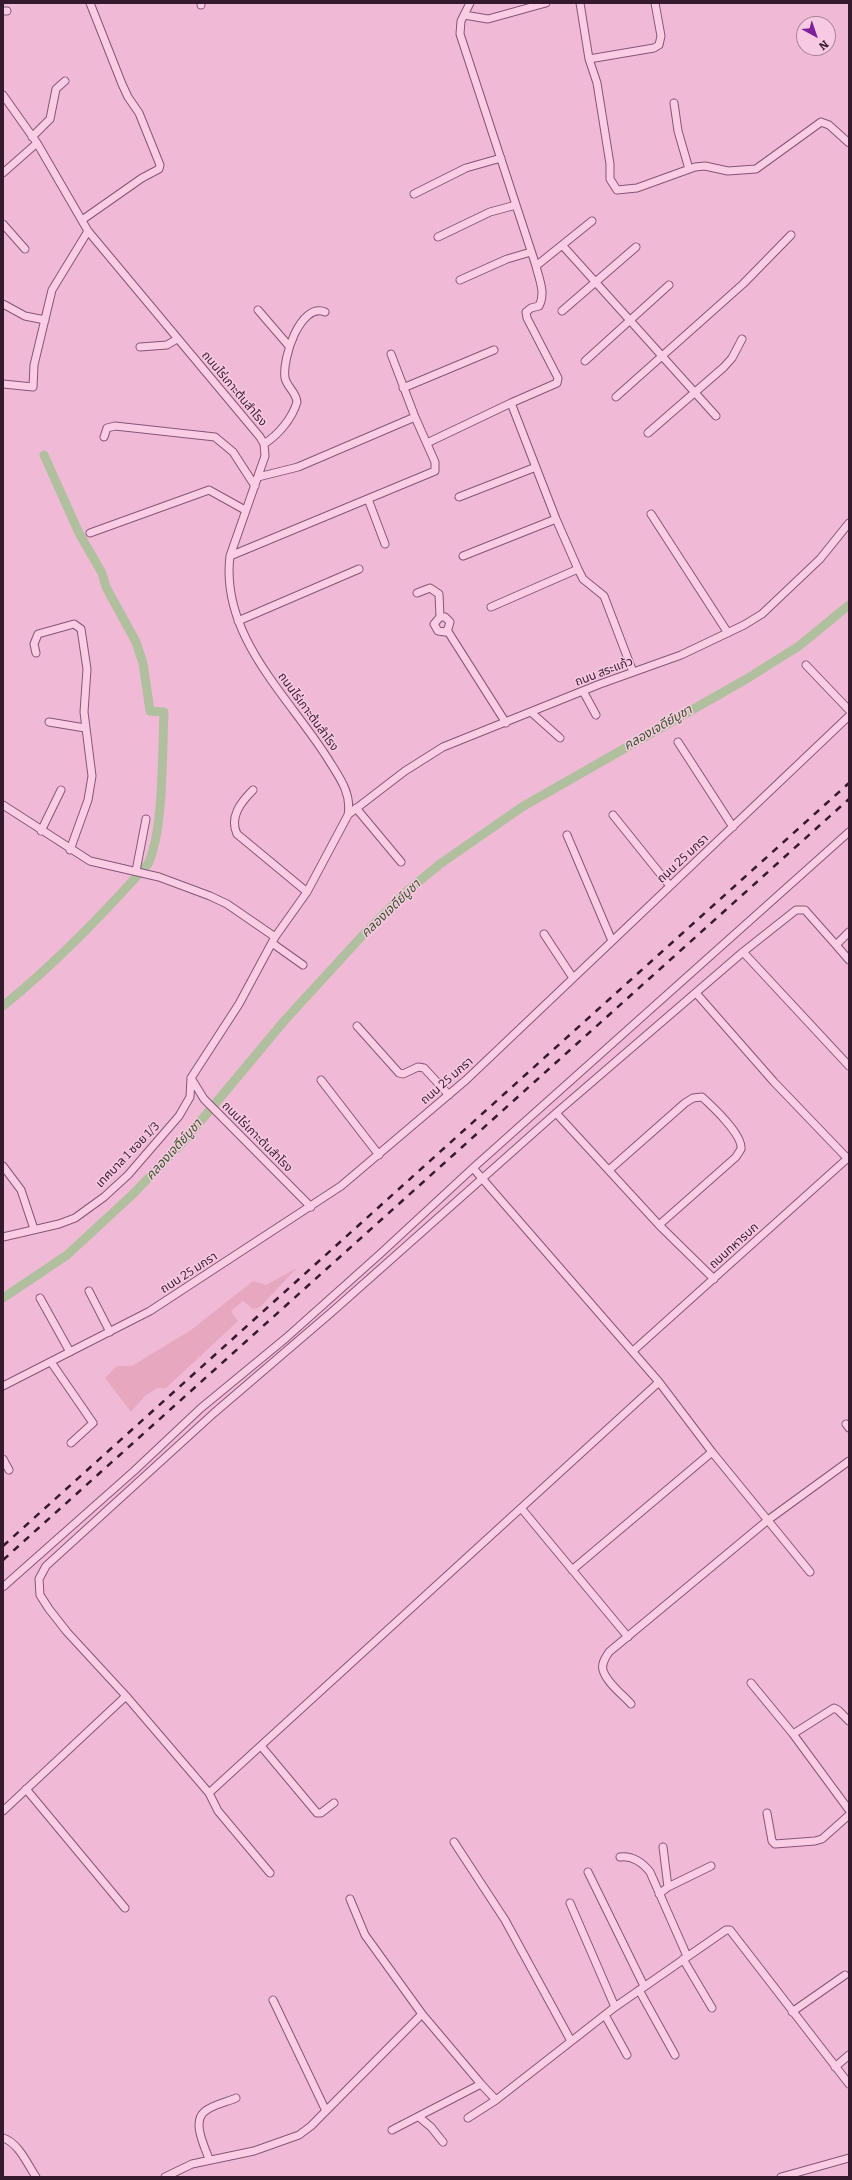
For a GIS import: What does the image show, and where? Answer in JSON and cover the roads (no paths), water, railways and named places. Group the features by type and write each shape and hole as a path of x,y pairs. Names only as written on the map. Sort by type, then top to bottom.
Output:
{"street":[{"path":"82,220 142,178 159,169 160,165 139,113 128,97 122,84 90,3"},
{"path":"427,443 511,403 551,386 558,380 552,364 527,318 526,312 531,308 539,306 542,300 542,290 532,252 460,34 461,21 470,3"},
{"path":"464,15 488,19 546,3"},
{"path":"580,3 589,59 597,83 610,164 610,179 613,187 617,190 627,191 689,169 705,166 728,171 756,169 821,122 829,125 849,143"},
{"path":"589,59 654,48 658,45 661,36 655,3"},
{"path":"32,136 50,119 56,89 65,81"},
{"name":"ถนนไร่เกาะต้นสำโรง","path":"3,95 37,143 88,231 260,437 264,444 265,456 256,486 245,510 230,556 228,573 238,621 265,672 304,724 344,785 350,805 348,815"},
{"path":"674,103 678,131 689,169"},
{"path":"3,173 37,143"},
{"path":"414,194 466,168 501,158"},
{"path":"438,237 490,212 516,205"},
{"path":"536,266 592,222"},
{"path":"3,224 25,249"},
{"path":"3,384 33,387 34,365 52,290 88,231"},
{"path":"616,397 743,284 763,261 791,235"},
{"path":"563,246 716,416"},
{"path":"562,311 636,247"},
{"path":"460,280 507,259 532,252"},
{"path":"585,361 669,285"},
{"path":"3,304 25,316 45,320"},
{"path":"258,310 289,346"},
{"path":"264,444 273,439 282,428 297,402 297,398 285,378 289,346 296,332 311,313 316,310 325,312"},
{"path":"140,347 167,344 177,339"},
{"path":"648,433 732,358 742,339"},
{"path":"403,388 494,350"},
{"path":"230,556 435,471 435,462 403,388 391,354"},
{"path":"511,403 556,518 578,569 584,579 604,596 633,672"},
{"path":"258,477 298,467 415,417"},
{"path":"104,437 107,428 115,426 215,436 233,452 256,486"},
{"path":"459,497 536,467"},
{"path":"90,533 208,490 245,510"},
{"path":"368,500 385,544"},
{"path":"651,514 728,633"},
{"path":"463,556 556,518"},
{"name":"ถนน สระแก้ว","path":"348,815 429,755 633,672 681,655 728,633 762,614 820,559 849,523"},
{"path":"238,621 359,569"},
{"path":"491,606 578,569"},
{"path":"417,593 430,588 437,592 439,596 440,617 435,622 436,629 440,632 447,630"},
{"path":"440,617 445,617 450,622 447,630"},
{"path":"36,653 34,644 38,634 68,624 74,624 80,629 88,669 84,712 85,728 91,761 91,787 70,850"},
{"path":"447,630 506,723"},
{"path":"806,665 849,710"},
{"path":"583,692 596,715"},
{"path":"532,713 560,738"},
{"name":"ถนน 25 มกรา","path":"3,1386 110,1332 172,1298 341,1186 449,1095 849,716"},
{"path":"49,722 85,728"},
{"path":"678,742 733,827"},
{"path":"41,831 61,790"},
{"path":"253,790 238,808 234,821 237,834 307,892"},
{"path":"3,805 70,850 90,861 147,874 210,896 227,904 274,940 303,965"},
{"path":"356,808 401,862"},
{"path":"191,1078 239,1004 274,940 307,892 348,815"},
{"path":"613,815 670,886"},
{"path":"137,872 146,819"},
{"path":"3,1587 128,1476 201,1408 286,1338 351,1280 473,1168 849,832"},
{"path":"567,835 612,941"},
{"path":"270,1873 218,1811 208,1793 126,1696 67,1632 49,1609 40,1595 39,1579 46,1566 214,1413 556,1113 743,952 796,910 805,910 849,960"},
{"path":"836,945 849,932"},
{"path":"544,934 573,978"},
{"path":"743,952 849,1066"},
{"path":"696,993 774,1082 848,1158"},
{"path":"357,1026 399,1074 403,1074 418,1067 424,1068 449,1095"},
{"name":"ถนนไร่เกาะต้นสำโรง","path":"191,1078 204,1099 311,1207"},
{"name":"เทศบาล 1 ซอย 1/3","path":"3,1237 59,1224 75,1218 104,1197 128,1176 179,1116 190,1097 191,1078"},
{"path":"321,1080 378,1155"},
{"path":"608,1170 685,1103 693,1098 702,1097 735,1132 741,1149 736,1157 659,1225"},
{"path":"556,1113 659,1225 714,1280"},
{"name":"ถนนทหารบก","path":"633,1351 714,1280 848,1158"},
{"path":"3,1166 21,1190 34,1229"},
{"path":"473,1168 659,1382 712,1452 810,1572"},
{"path":"90,1290 110,1332"},
{"path":"40,1298 70,1352"},
{"path":"51,1362 93,1423 71,1443"},
{"path":"208,1793 659,1382"},
{"path":"572,1570 712,1452"},
{"path":"3,1459 9,1470"},
{"path":"631,1704 606,1676 603,1669 603,1662 609,1652 768,1520 849,1460"},
{"path":"521,1508 628,1637"},
{"path":"751,1683 793,1734 849,1810"},
{"path":"3,1811 126,1696"},
{"path":"793,1734 834,1708 849,1721"},
{"path":"261,1746 316,1812 321,1813 334,1803"},
{"path":"26,1790 125,1908"},
{"path":"767,1813 772,1841 782,1844 822,1839 849,1816"},
{"path":"454,1842 505,1920 571,2041"},
{"path":"663,1847 668,1887"},
{"path":"620,1857 626,1856 645,1865 650,1872 685,1957 712,2008"},
{"path":"659,1894 668,1887 710,1866"},
{"path":"588,1872 675,2055"},
{"path":"350,1899 365,1935 422,2014 496,2100"},
{"path":"570,1903 615,2007"},
{"path":"468,2118 496,2100 615,2007 726,1930 730,1930 849,2084"},
{"path":"792,2012 845,1975"},
{"path":"273,2000 326,2111"},
{"path":"166,2177 192,2164 209,2159 254,2151 299,2135 326,2111 422,2014"},
{"path":"605,2015 627,2055"},
{"path":"835,2067 849,2055"},
{"path":"392,2130 481,2084"},
{"path":"209,2159 200,2133 200,2118 204,2111 236,2098"},
{"path":"419,2116 443,2142"},
{"path":"3,2138 15,2146 36,2177"},
{"path":"781,2177 849,2158"}],"waterway":[{"path":"3,1006 42,973 78,938 148,864 157,832 160,812 164,712 150,711 143,663 136,642 106,587 102,573 79,533 44,455"},
{"name":"คลองเจดีย์บูชา","path":"3,1298 67,1255 133,1194 184,1141 285,1020 362,936 406,892 440,864 522,807 748,678 799,646 849,605"}],"railway":[{"path":"3,1546 849,783"},
{"path":"3,1560 849,799"}]}
